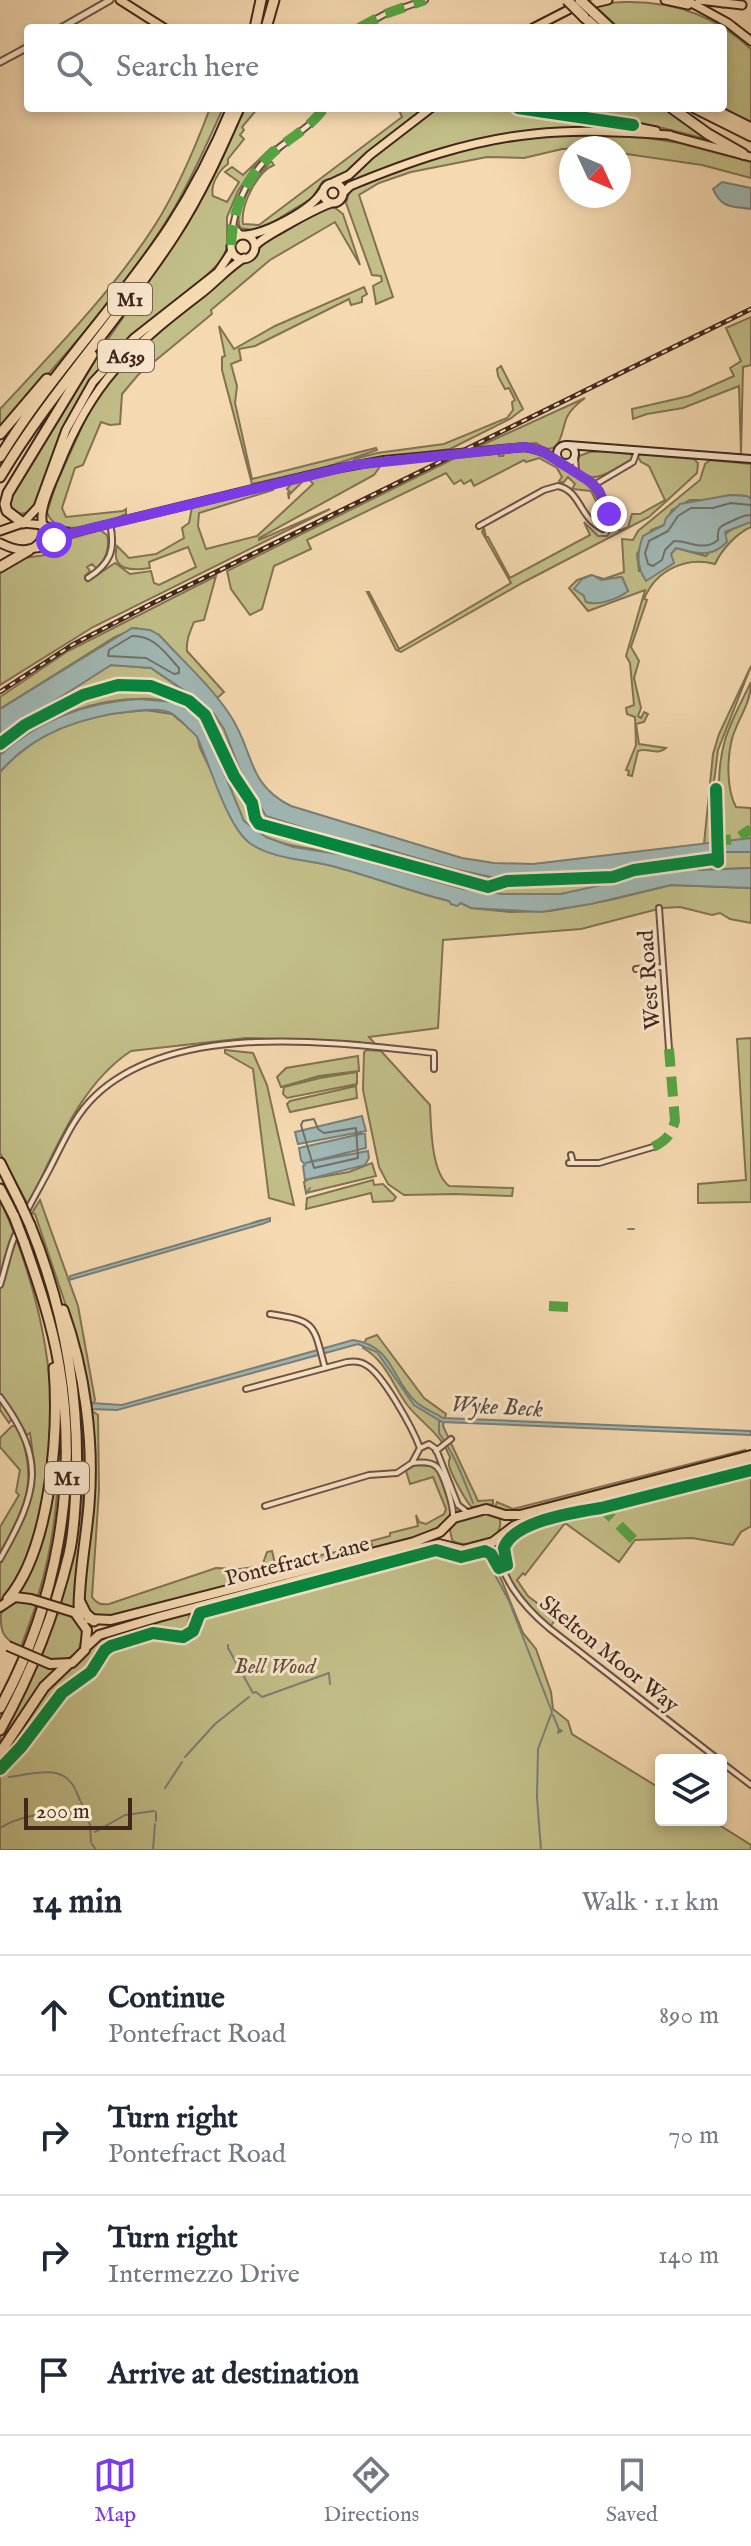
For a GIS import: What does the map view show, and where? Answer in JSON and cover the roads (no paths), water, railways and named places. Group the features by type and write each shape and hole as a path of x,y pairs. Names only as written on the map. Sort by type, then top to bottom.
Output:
{"highway":[{"path":"256,24 261,0"},
{"path":"267,24 274,0"},
{"path":"567,0 603,24"},
{"path":"580,0 593,24"},
{"name":"M1","path":"0,457 59,372 126,295 177,216 230,112"},
{"name":"M1","path":"0,477 44,408 176,232 210,171 237,112"},
{"path":"678,112 708,134 747,155"},
{"path":"703,112 751,136"},
{"path":"719,112 751,128"},
{"path":"23,523 6,509 8,493 126,295"},
{"name":"M1","path":"0,434 126,295"},
{"path":"0,567 31,550"},
{"name":"M1","path":"0,1163 30,1225 68,1323 80,1375 89,1445 90,1488 76,1614"},
{"name":"M1","path":"0,1189 24,1242 51,1328 65,1416 65,1501 59,1542 42,1609 0,1708"},
{"name":"M1","path":"0,1730 29,1674 52,1615 70,1552 75,1510 74,1394 52,1281"},
{"name":"M1","path":"4,1603 17,1586 31,1554 51,1475 56,1398 51,1328"},
{"path":"470,1513 491,1509 511,1516 524,1514 751,1455"},
{"path":"501,1537 524,1522 751,1461"},
{"name":"Pontefract Lane","path":"4,1603 15,1597 31,1599 94,1621 125,1617 414,1542 435,1535 450,1522 470,1513"},
{"path":"500,1514 501,1537"},
{"path":"450,1522 448,1539 453,1547"},
{"name":"Pontefract Lane","path":"68,1664 99,1635 191,1608 439,1544 463,1550 501,1537"},
{"path":"79,1598 86,1614 94,1621"},
{"path":"76,1614 87,1630 87,1646"},
{"path":"0,1640 50,1664 68,1664"},
{"path":"0,1753 44,1687 68,1664"}],"main road":[{"path":"120,0 158,24"},
{"path":"542,24 580,6 608,0"},
{"path":"665,0 705,12"},
{"path":"686,0 728,23 751,41"},
{"path":"699,0 742,5"},
{"path":"426,112 349,175 325,186 313,203 277,225 234,239 232,248 238,258 251,256 263,238 318,208 339,201 350,186 408,163 485,142 532,134 616,131 670,135"},
{"path":"551,112 633,125 747,155"},
{"path":"334,182 341,186 343,193"},
{"path":"322,192 326,201 332,203"},
{"path":"244,235 255,246"},
{"name":"A639","path":"23,523 38,507 66,430 93,382 134,338 218,272 232,248"},
{"name":"A639","path":"43,525 43,508 64,453 80,418 104,380 144,339 244,258"},
{"path":"568,445 575,451 575,457"},
{"path":"542,451 568,445 751,459"},
{"path":"0,543 10,548 44,548 72,533 354,465 512,447 542,451 562,463 569,463 594,447"},
{"path":"559,448 557,454 562,463"},
{"path":"0,531 23,523 72,533"},
{"path":"31,550 43,539 43,525"}],"street":[{"path":"68,24 110,0"},
{"path":"366,24 425,0"},
{"path":"0,62 24,49"},
{"path":"232,248 232,222 244,190 275,151 308,127 320,112"},
{"path":"232,222 244,235"},
{"path":"594,485 633,462 637,451"},
{"path":"575,457 577,474"},
{"path":"479,526 544,490 558,486 570,491 587,519 603,529 609,514 594,485 562,463"},
{"path":"88,578 99,571 110,557 113,538 110,524"},
{"name":"West Road","path":"659,908 669,1049"},
{"path":"636,969 662,967"},
{"path":"0,1285 14,1238 74,1122 94,1097 141,1066 179,1053 243,1042 276,1041 434,1053 434,1069"},
{"path":"571,1155 571,1163 599,1163 653,1147"},
{"path":"270,1314 304,1320 313,1329 325,1368"},
{"path":"246,1389 356,1361 370,1367 415,1434 420,1448 412,1463 397,1473 369,1475 265,1506"},
{"path":"0,1397 27,1439 33,1466 25,1506 0,1559"},
{"path":"415,1434 437,1452 458,1505 470,1513"},
{"path":"420,1448 451,1439"},
{"path":"430,1463 444,1443"},
{"path":"418,1455 422,1462"},
{"path":"412,1463 430,1463 440,1472 453,1507 450,1522"},
{"name":"Skelton Moor Way","path":"499,1557 501,1537"},
{"name":"Skelton Moor Way","path":"486,1544 499,1557 516,1592 544,1624 711,1754"},
{"path":"189,1634 191,1608"},
{"name":"Skelton Moor Way","path":"727,1766 751,1785"}],"water":[{"path":"722,182 751,188 751,209 728,205 720,200 713,189"},
{"path":"730,495 751,499 751,522 725,532 727,542 715,551 703,553 676,548 671,554 674,563 646,581 638,559 643,536 664,525 666,518 680,504"},
{"path":"592,575 601,580 622,577 628,591 608,601 586,602 584,596 574,589 582,579"},
{"path":"132,628 150,630 159,635 206,684 238,728 258,777 276,797 291,806 462,858 494,863 533,864 751,838 751,852 725,852 708,858 553,877 500,879 372,845 364,847 266,816 243,778 224,729 214,714 151,668 111,665 0,736 0,709"},
{"path":"139,699 174,702 196,715 213,746 244,821 266,837 293,847 344,855 463,889 503,894 561,894 664,871 697,867 699,870 751,868 751,888 671,885 541,912 471,908 328,865 272,854 242,836 227,810 197,737 176,716 163,710 116,713 61,728 28,746 0,772 0,755 47,723 101,704"},
{"path":"362,1116 366,1131 298,1144 295,1132"},
{"path":"365,1133 366,1148 305,1163 368,1151 369,1158 365,1165 305,1180 305,1165 299,1148"},
{"path":"270,1218 262,1224 69,1280 70,1276"},
{"path":"353,1340 376,1349 415,1401 443,1418 751,1431 751,1435 442,1422 414,1405 377,1352 358,1344 117,1410 91,1409 92,1403 122,1405"}],"waterway":[{"path":"306,1194 310,1188"},
{"path":"252,1223 262,1220"},
{"path":"628,1229 634,1229"},
{"name":"Wyke Beck","path":"439,1421 439,1433 454,1458 473,1503"},
{"path":"494,1573 509,1601 552,1712 538,1749 537,1797 541,1850"},
{"path":"228,1645 253,1693 262,1697 329,1673 330,1684"},
{"path":"185,1757 215,1724 249,1697"},
{"path":"553,1715 560,1732"},
{"path":"558,1733 559,1729 562,1731"},
{"path":"165,1788 182,1762"},
{"path":"9,1777 55,1773 70,1781 75,1789"},
{"path":"76,1791 80,1800"},
{"path":"81,1802 90,1825 91,1842"},
{"path":"0,1828 29,1816 83,1809"},
{"path":"95,1832 125,1815 154,1811"},
{"path":"156,1812 156,1821"},
{"path":"153,1850 155,1824"},
{"path":"92,1844 96,1850"}],"railway":[{"path":"0,692 72,645 153,603 751,309"}],"park label":[{"name":"Bell Wood","path":"275,1665"}]}
